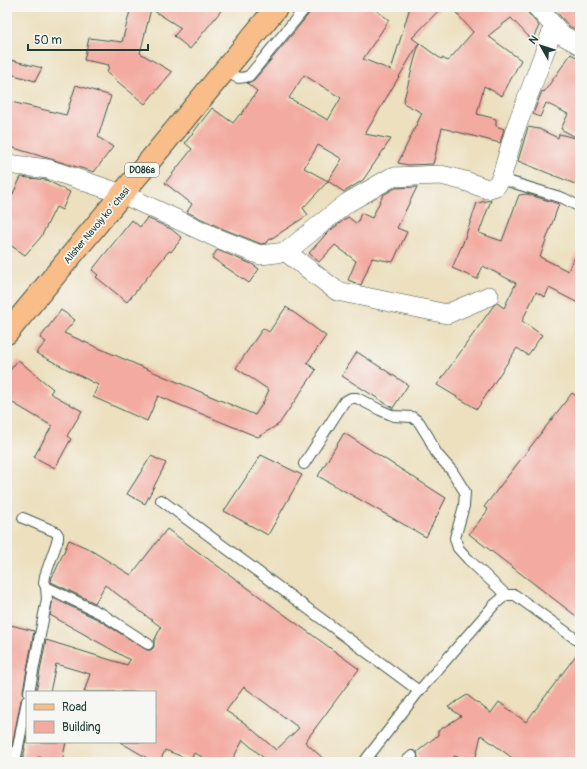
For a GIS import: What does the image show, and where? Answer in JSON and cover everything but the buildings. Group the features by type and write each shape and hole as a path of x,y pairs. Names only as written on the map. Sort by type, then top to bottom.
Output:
{"main road":[{"name":"Alisher Navoiy koʻchasi","path":"7,333 277,7"}],"street":[{"path":"537,7 562,35 580,45"},
{"path":"7,164 48,169 122,194 217,238 260,256 286,252 347,203 392,177 441,175 487,189 496,186 501,179 514,130 554,26"},
{"path":"286,252 337,291 446,314 489,296"}],"lane":[{"path":"226,70 236,78 249,76 306,7"},
{"path":"501,179 563,198 580,207"},
{"path":"304,464 344,402 351,398 357,398 394,416 412,417 424,428 433,447 452,471 465,492 464,506 455,538 458,548 506,595"},
{"path":"160,500 420,691"},
{"path":"23,518 56,532 58,535 58,540 45,576 44,583 46,587 47,600 29,691"},
{"path":"46,587 102,614 148,644"},
{"path":"364,762 420,691 494,605 506,595 515,595 580,642"},
{"path":"15,762 26,706"}]}
